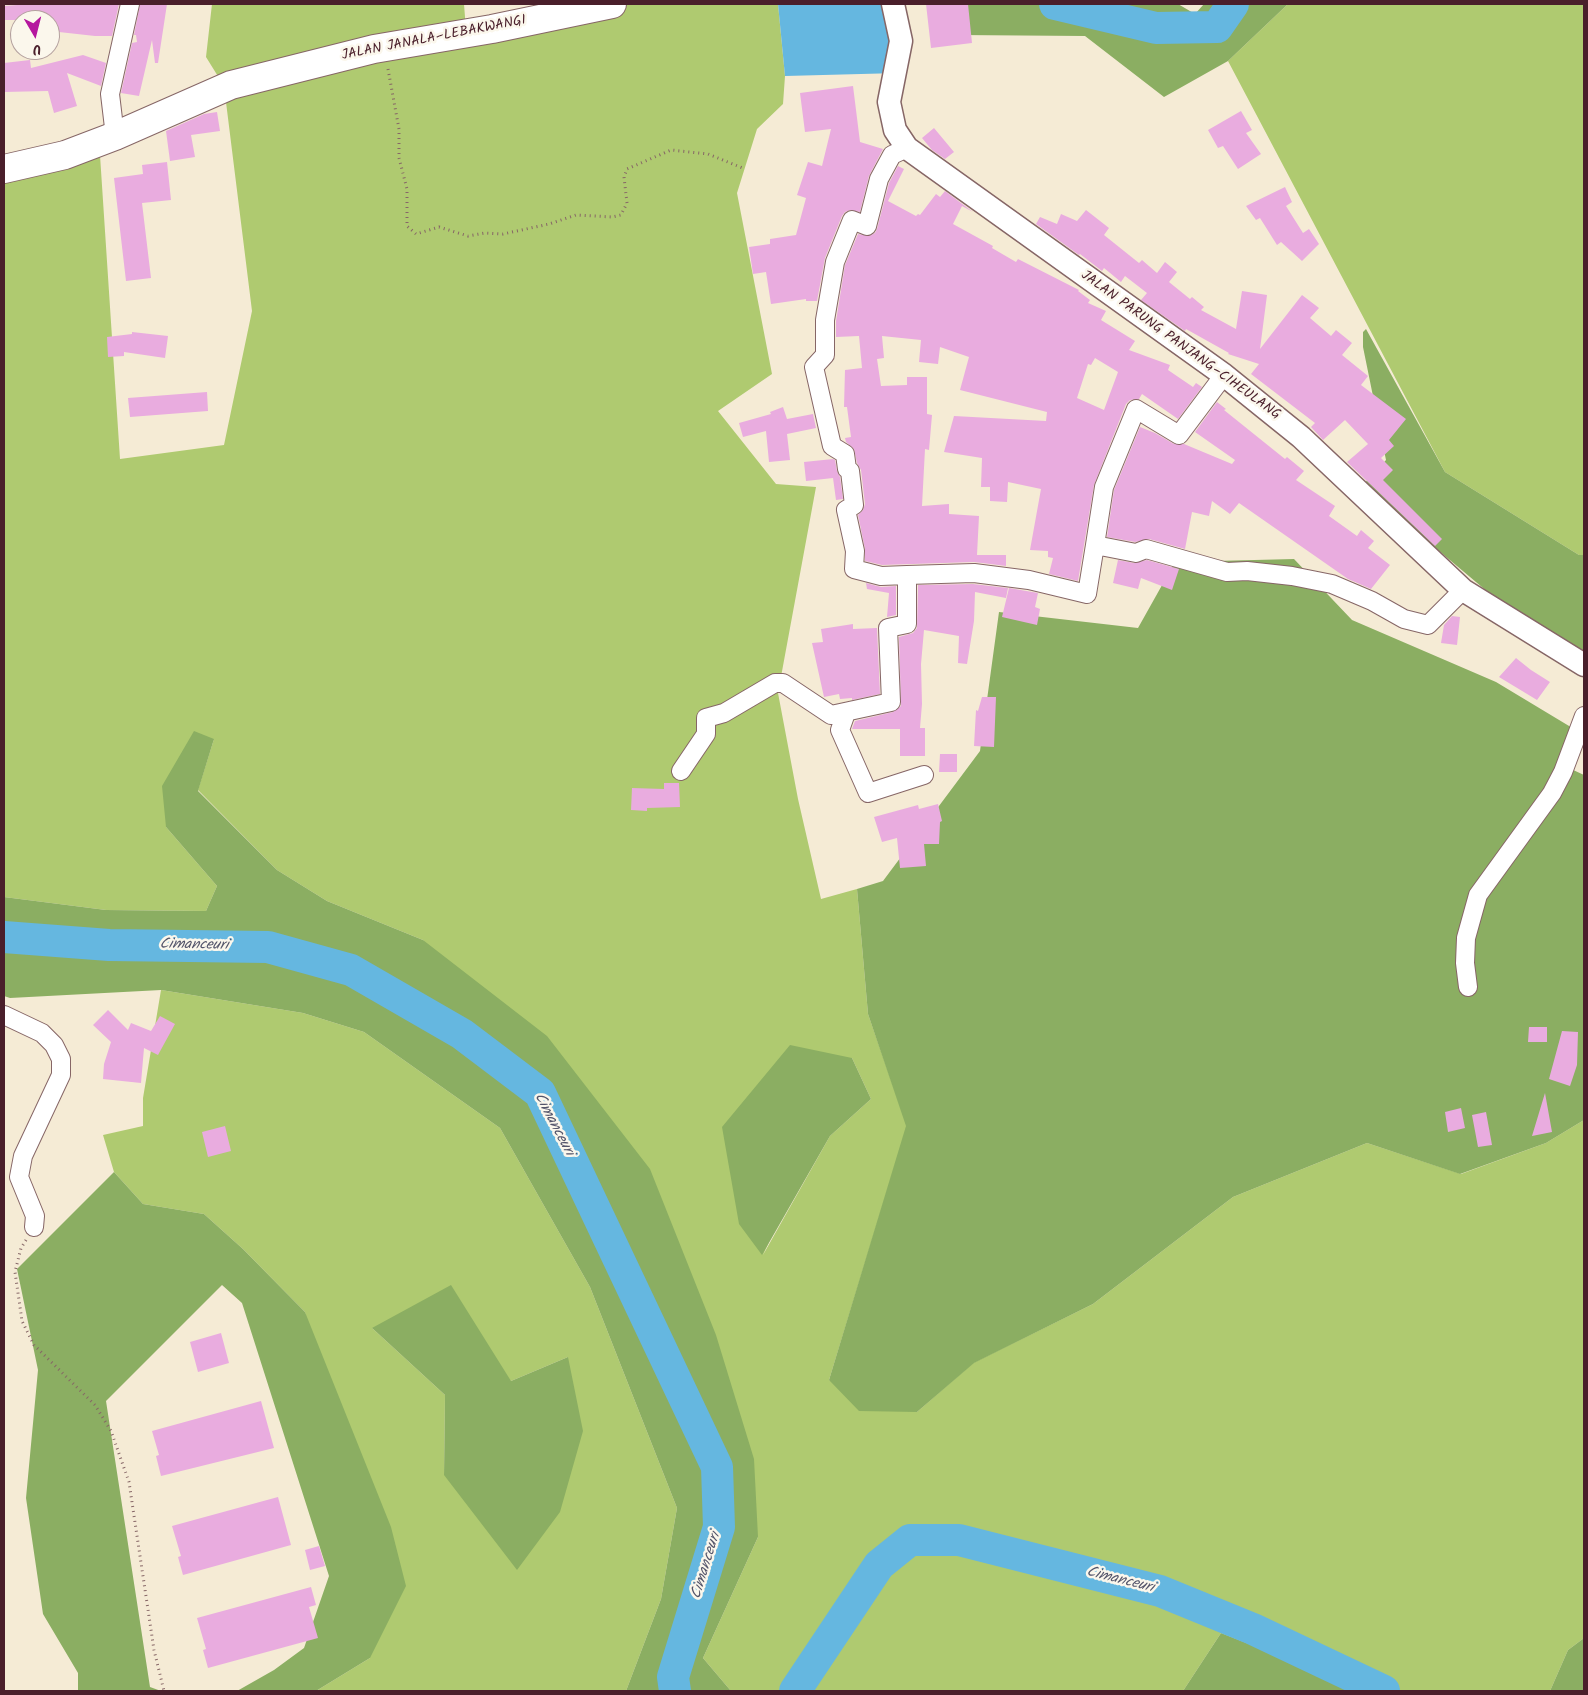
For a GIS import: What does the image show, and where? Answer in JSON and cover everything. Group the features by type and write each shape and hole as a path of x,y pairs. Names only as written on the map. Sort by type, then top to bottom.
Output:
{"main road":[{"name":"JALAN JANALA–LEBAKWANGI","path":"4,169 64,155 115,136 231,85 374,48 492,29 612,4"}],"street":[{"path":"115,136 110,94 130,4"},
{"name":"JALAN PARUNG PANJANG–CIHEULANG","path":"893,4 901,41 889,102 895,130 907,148 1224,375 1301,437 1463,590 1584,665"},
{"path":"907,148 892,155 879,179 867,226 852,220 835,262 825,320 825,355 814,367 832,446 845,454 847,468 850,471 854,505 846,510 855,551 854,569 881,576 974,573 1029,580 1087,594 1104,487 1136,409 1179,435 1224,375"},
{"path":"1095,545 1136,553 1146,549 1227,572 1247,570 1332,584 1372,601 1404,619 1428,625 1463,590"},
{"path":"681,771 706,734 706,718 724,713 775,683 783,684 831,716 890,702 888,628 907,624 907,575"},
{"path":"846,712 840,730 868,794 924,775"},
{"path":"1468,987 1465,963 1466,938 1478,895 1552,793 1563,772 1584,716"},
{"path":"4,1015 42,1033 54,1045 61,1059 61,1075 23,1156 19,1178 35,1216 34,1226"}],"path":[{"path":"374,48 388,67 399,129 399,158 407,189 407,226 416,234 439,227 468,236 485,233 503,234 549,224 576,215 612,217 621,215 627,204 624,177 627,168 671,150 708,154 745,169"},
{"path":"34,1226 21,1248 15,1272 22,1321 34,1346 95,1405 111,1431 128,1482 154,1650 164,1691"}],"green space":[{"path":"212,4 464,4 466,30 612,4 778,4 785,76 783,104 757,129 737,193 772,374 718,411 776,484 816,487 778,693 798,799 821,899 857,889 868,1014 907,1126 829,1380 917,1412 973,1363 1093,1304 1233,1197 1367,1143 1461,1174 1546,1143 1584,1120 1584,1638 1568,1650 1550,1691 1369,1691 1221,1633 1183,1691 731,1691 703,1658 758,1537 423,940 327,901 277,870 198,790 214,739 166,827 217,886 206,911 106,910 4,897 4,168 99,140 120,459 224,445 252,311 224,86 206,57","holes":["852,1058 871,1099 830,1136 763,1255"]},
{"path":"952,4 1178,4 1195,14 1204,4 1288,4 1228,61 1164,97 1085,36 958,35"},
{"path":"1288,4 1584,4 1584,555 1579,555 1445,472 1228,61"},
{"path":"1366,329 1445,472 1579,555 1584,555 1584,658 1527,625 1362,486 1386,460 1363,347 1363,332"},
{"path":"1294,559 1352,620 1496,682 1584,735 1571,769 1584,775 1584,1120 1546,1143 1460,1174 1367,1143 1233,1197 1093,1304 974,1363 917,1412 859,1411 829,1380 906,1126 868,1014 857,889 883,881 980,751 999,612 1138,628 1175,562"},
{"path":"194,731 214,739 198,791 277,870 327,901 423,940 547,1036 650,1169 716,1335 754,1459 758,1537 703,1658 731,1691 626,1691 661,1599 677,1508 590,1287 500,1128 364,1032 303,1013 161,990 10,998 4,996 4,897 106,910 206,911 217,886 166,827 162,786"},
{"path":"161,990 303,1013 364,1032 500,1128 590,1287 677,1508 661,1599 626,1691 316,1691 370,1658 305,1312 243,1249 204,1214 143,1204 114,1172 103,1135 143,1126 143,1098","holes":["372,1328 511,1381 568,1357 444,1475 445,1395"]},
{"path":"790,1045 852,1058 871,1099 830,1136 762,1255 739,1224 722,1127"},
{"path":"114,1172 143,1204 204,1214 243,1249 305,1312 391,1527 406,1586 370,1658 316,1691 237,1691 274,1670 304,1648 329,1576 242,1303 222,1285 106,1401 150,1687 161,1691 78,1691 78,1673 43,1614 26,1498 38,1370 17,1269"},
{"path":"451,1285 511,1381 568,1357 583,1431 560,1512 517,1570 444,1475 445,1395 372,1328"},
{"path":"1221,1633 1369,1691 1183,1691"},
{"path":"1584,1638 1584,1691 1550,1691 1568,1650"}],"water":[{"path":"778,4 894,4 899,73 785,76"}],"building":[{"path":"30,4 119,4 112,36 60,32 60,10 10,10 10,20 4,20 4,6"},
{"path":"140,4 167,4 158,63 155,63 152,40 139,96 121,93 132,43 137,42 136,35 134,35"},
{"path":"926,4 968,4 972,43 931,48"},
{"path":"83,55 106,63 101,86 67,73 77,106 54,113 48,91 4,92 4,63 30,60 31,68"},
{"path":"853,86 860,142 883,149 869,176 860,212 850,210 842,216 825,258 817,301 806,301 806,299 771,304 766,272 753,274 749,247 770,244 770,239 796,235 806,198 797,195 808,162 822,166 831,129 805,132 800,93"},
{"path":"1241,111 1252,130 1246,133 1261,154 1238,169 1223,146 1218,148 1208,130"},
{"path":"217,112 220,131 191,135 195,157 170,161 166,131 204,114"},
{"path":"934,128 954,152 945,159 932,150 922,138"},
{"path":"167,162 171,200 142,203 151,278 126,281 114,178 143,174 142,165"},
{"path":"898,166 904,169 888,201 916,216 920,215 936,194 940,197 945,191 973,212 962,206 953,224 993,246 992,248 1016,262 1018,259 1079,290 1090,300 1088,303 1106,311 1101,320 1135,341 1129,350 1170,365 1168,370 1193,387 1196,383 1202,387 1178,419 1142,394 1139,399 1130,400 1126,404 1094,485 1078,581 1049,574 1053,558 1048,557 1048,551 1030,550 1041,489 1008,482 1007,502 990,501 990,487 981,487 982,458 944,452 954,416 1046,421 1047,412 960,390 969,357 940,347 938,364 919,362 921,340 882,336 884,358 877,359 881,386 907,385 907,377 927,377 927,414 932,415 929,450 925,449 922,506 949,504 949,514 979,516 977,555 1006,555 1006,566 974,562 882,565 865,561 865,549 858,515 863,510 865,504 861,470 857,463 854,449 846,442 845,438 851,437 847,407 844,407 845,370 862,368 859,336 836,337 836,321 845,265 858,234 869,236 875,233 889,183","holes":["1095,358 1118,372 1104,410 1077,398 1088,364 1091,365"]},
{"path":"1285,187 1292,202 1286,206 1303,233 1309,229 1319,244 1302,261 1281,242 1277,245 1260,218 1256,220 1246,206"},
{"path":"1086,210 1109,228 1104,235 1139,263 1142,260 1157,273 1165,262 1177,272 1169,282 1190,299 1192,297 1204,307 1201,310 1236,329 1242,291 1267,295 1260,349 1302,295 1319,308 1310,318 1331,336 1336,330 1352,343 1342,355 1368,376 1361,385 1406,419 1389,440 1394,446 1381,458 1393,470 1383,480 1442,539 1435,546 1347,462 1368,444 1345,420 1323,440 1311,427 1315,423 1251,374 1259,364 1228,354 1186,329 1185,331 1141,300 1147,293 1125,276 1121,282 1104,268 1102,271 1036,224 1040,217 1057,224 1061,214 1077,221"},
{"path":"132,332 168,336 165,358 124,352 124,356 108,357 107,337 132,334"},
{"path":"207,392 208,411 130,417 128,398"},
{"path":"1217,402 1226,409 1224,410 1285,459 1287,457 1304,471 1296,480 1335,506 1329,516 1357,536 1361,530 1374,541 1368,548 1390,565 1371,589 1348,579 1239,503 1230,514 1212,501 1209,516 1192,512 1185,549 1149,539 1135,542 1107,537 1114,490 1140,427 1174,444 1184,444 1232,464 1235,460 1195,432"},
{"path":"783,407 787,419 813,414 816,428 787,434 790,460 769,462 766,431 743,437 739,423 771,414 770,412"},
{"path":"835,460 840,477 843,499 836,500 833,478 806,481 804,462"},
{"path":"1118,560 1134,563 1147,560 1179,569 1172,590 1141,578 1138,589 1113,583"},
{"path":"866,583 881,587 896,586 896,615 887,617 889,593 867,589"},
{"path":"973,584 1008,588 1006,598 975,592 974,621 967,664 958,663 959,636 924,630 921,664 922,704 920,728 925,728 925,756 900,756 900,729 852,729 855,721 893,712 901,706 899,637 913,633 917,628 918,585"},
{"path":"1009,588 1038,593 1035,607 1040,609 1037,625 1002,617"},
{"path":"1452,616 1460,617 1457,645 1441,643 1444,625"},
{"path":"853,624 853,629 877,628 880,694 852,700 852,698 840,699 839,694 824,697 812,643 823,642 821,629"},
{"path":"1516,658 1550,682 1537,700 1499,677"},
{"path":"982,697 996,697 994,747 974,746 976,710 978,711"},
{"path":"940,754 957,754 957,772 939,772"},
{"path":"664,783 679,783 680,807 647,808 647,811 631,810 632,788 664,789"},
{"path":"938,804 942,821 940,822 939,844 924,844 926,866 900,868 897,838 882,842 874,817 918,805 919,809"},
{"path":"108,1010 128,1030 131,1023 151,1031 160,1016 175,1024 158,1055 144,1048 141,1083 103,1079 104,1064 111,1042 93,1025"},
{"path":"1529,1027 1547,1027 1547,1042 1528,1042"},
{"path":"1562,1031 1578,1032 1577,1065 1570,1086 1549,1079"},
{"path":"1545,1093 1552,1132 1532,1136"},
{"path":"1461,1108 1465,1128 1448,1132 1445,1112"},
{"path":"1486,1112 1492,1145 1478,1147 1472,1115"},
{"path":"225,1126 231,1151 208,1157 202,1132"},
{"path":"221,1333 229,1363 198,1372 190,1342"},
{"path":"261,1401 274,1448 161,1476 156,1456 159,1455 152,1431"},
{"path":"278,1497 291,1545 183,1575 178,1557 181,1556 172,1526"},
{"path":"319,1546 325,1566 310,1570 305,1550"},
{"path":"311,1587 316,1605 309,1607 318,1638 208,1668 203,1650 206,1649 197,1618"}],"waterway":[{"name":"Cimanceuri","path":"1055,4 1156,28 1217,27 1233,4"},
{"name":"Cimanceuri","path":"4,937 109,945 268,947 351,970 462,1034 540,1093 717,1467 719,1527 673,1677 675,1691"},
{"name":"Cimanceuri","path":"795,1691 879,1565 910,1540 959,1540 1160,1591 1253,1629 1384,1691"}]}
